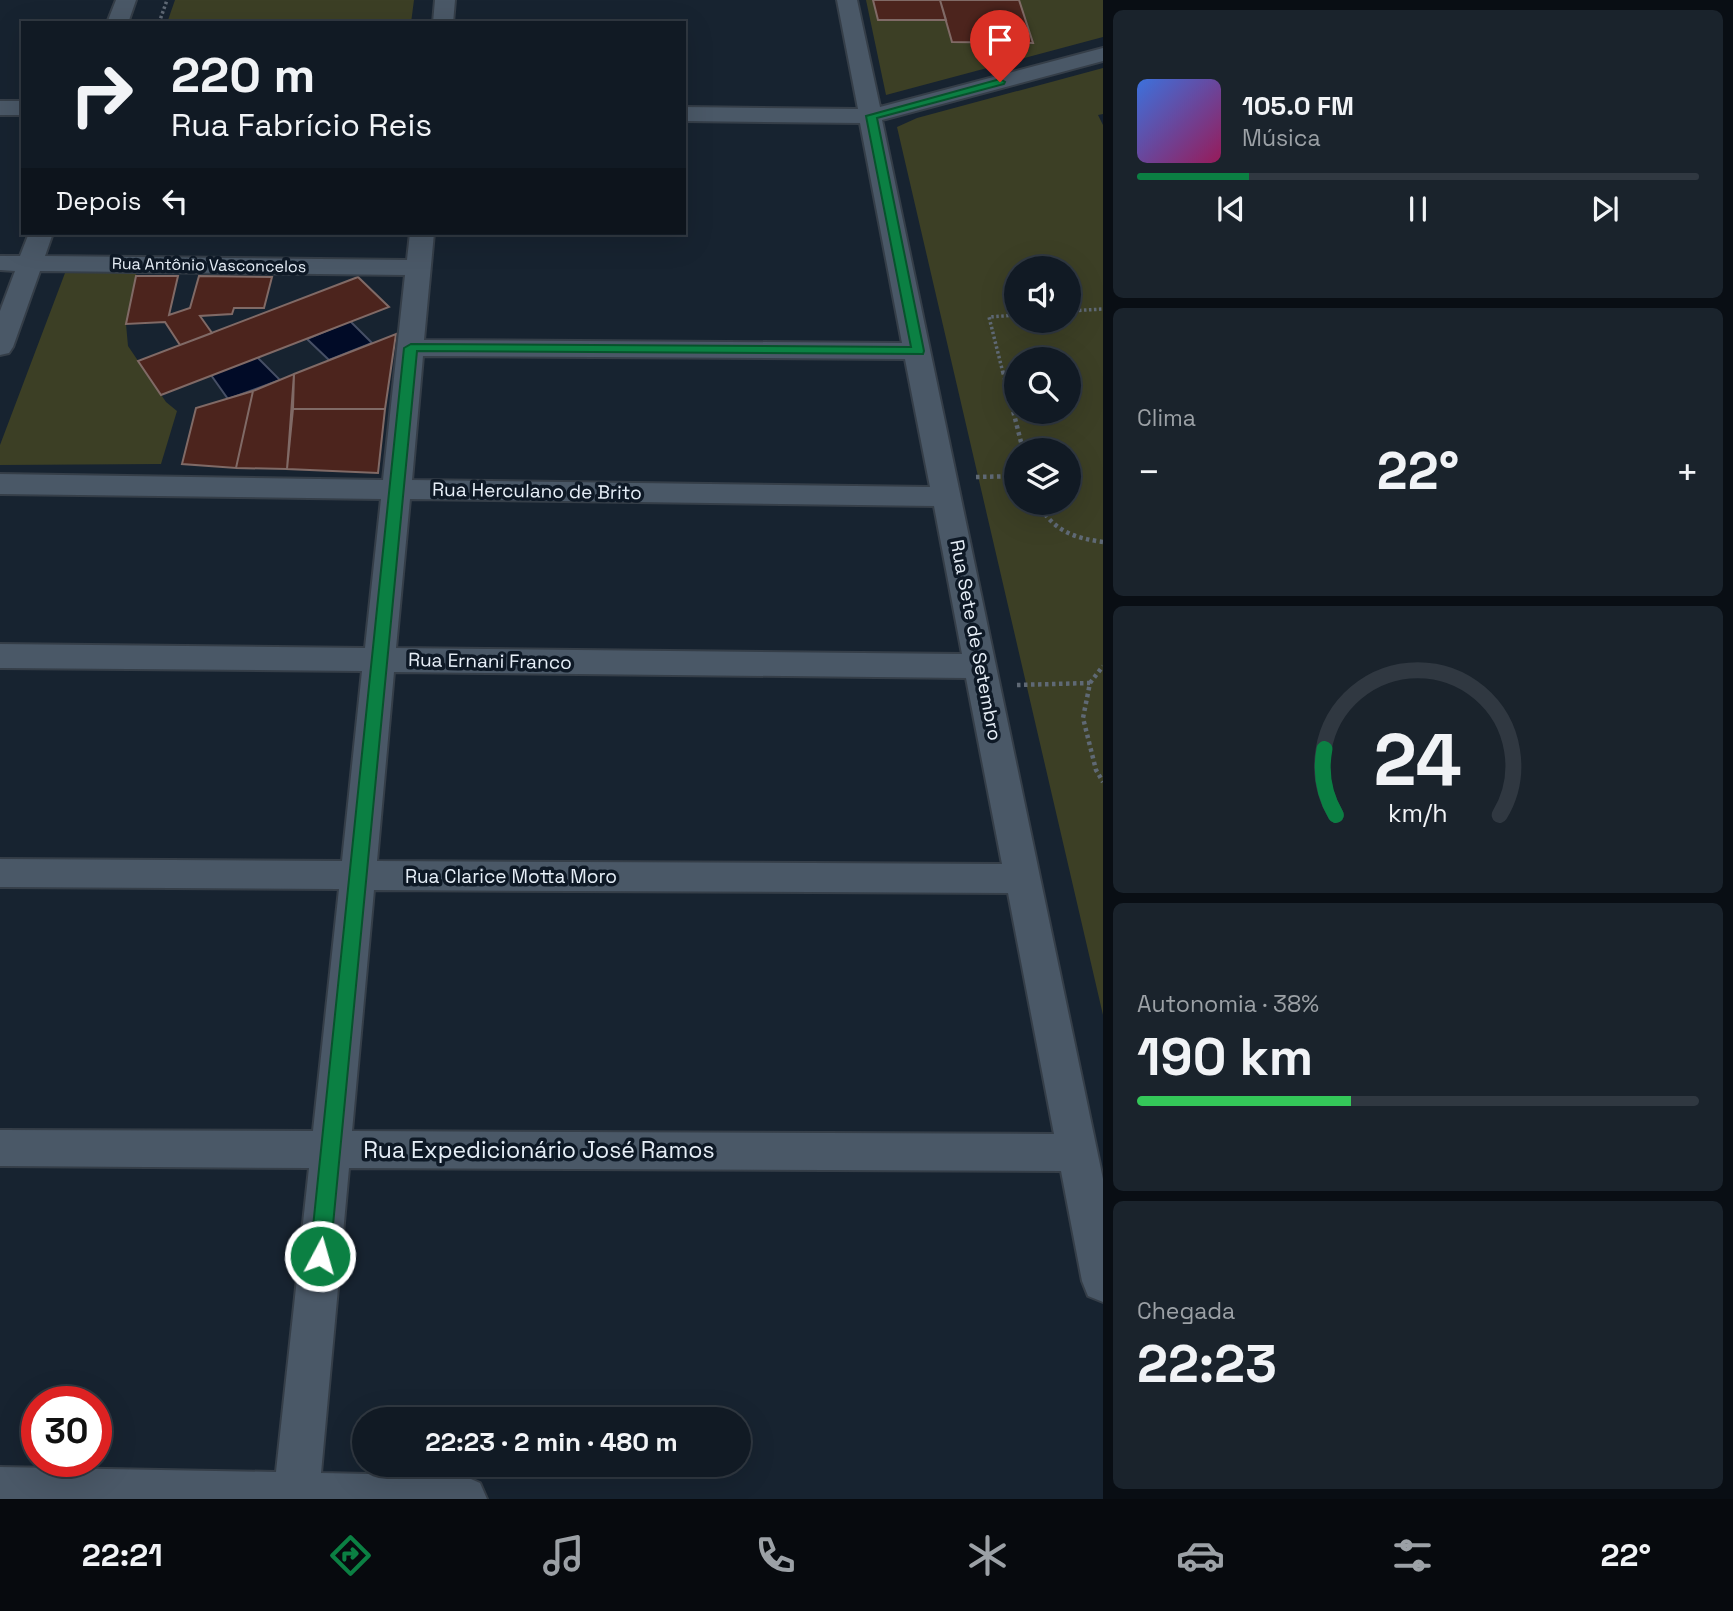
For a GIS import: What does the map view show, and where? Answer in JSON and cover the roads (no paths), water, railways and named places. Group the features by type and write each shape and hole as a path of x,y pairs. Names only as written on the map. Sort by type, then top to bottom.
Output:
{"street":[{"path":"118,21 125,0"},
{"path":"443,21 445,0"},
{"name":"Rua Sete de Setembro","path":"847,0 1103,1281"},
{"path":"686,114 871,116 1103,54"},
{"path":"0,108 21,108"},
{"path":"0,347 40,235"},
{"path":"296,1497 422,235"},
{"name":"Rua Antônio Vasconcelos","path":"0,263 418,268"},
{"path":"411,348 918,351"},
{"name":"Rua Herculano de Brito","path":"0,484 396,489 945,487"},
{"name":"Rua Ernani Franco","path":"0,656 379,660 982,675"},
{"name":"Rua Clarice Motta Moro","path":"0,873 1023,879"},
{"name":"Rua Expedicionário José Ramos","path":"0,1148 1077,1153"},
{"path":"0,1490 464,1499"}],"water":[{"path":"350,321 372,343 329,360 307,339"},
{"path":"257,357 280,380 228,399 211,375"}]}
